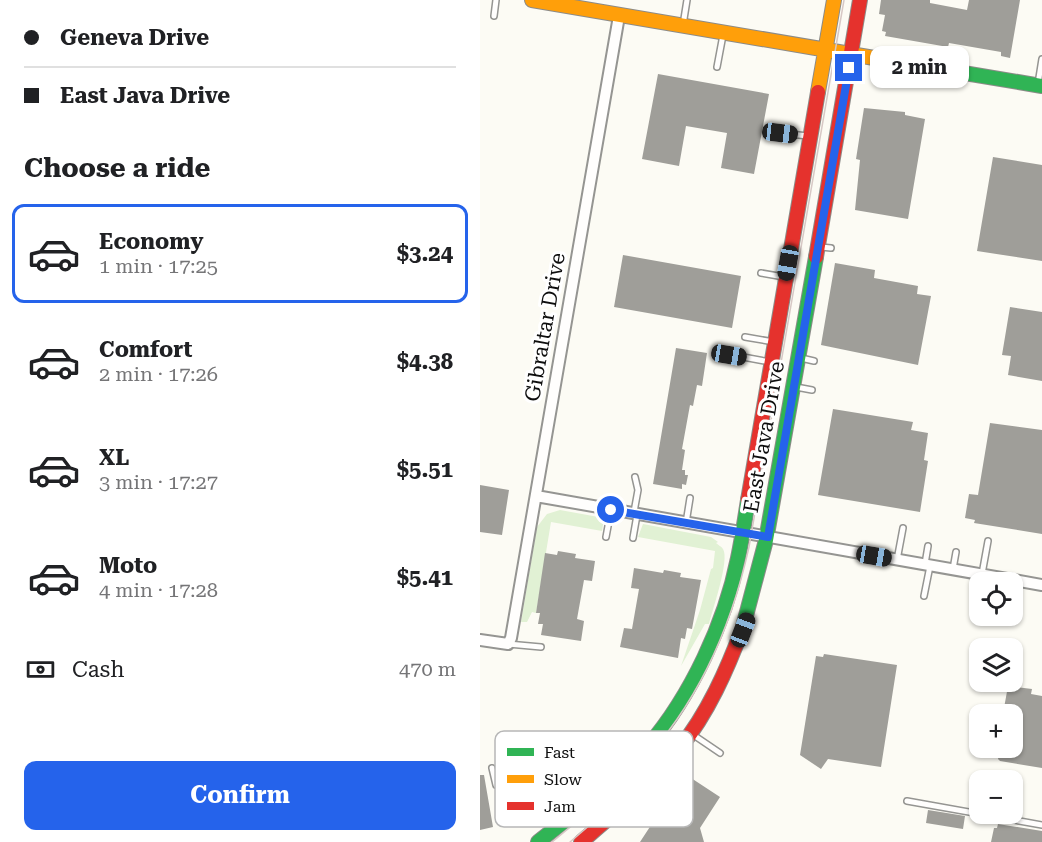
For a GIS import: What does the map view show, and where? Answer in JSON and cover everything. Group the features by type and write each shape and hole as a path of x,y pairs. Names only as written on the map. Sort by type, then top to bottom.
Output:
{"main road":[{"path":"532,0 559,2 619,16 1040,86"},
{"name":"East Java Drive","path":"658,731 692,682 716,631 738,560 834,0"},
{"name":"East Java Drive","path":"692,731 716,692 735,650 751,609 768,537 799,358 825,248 851,54 861,0"},
{"name":"East Java Drive","path":"538,842 557,827"},
{"name":"East Java Drive","path":"581,842 598,827"}],"street":[{"name":"Gibraltar Drive","path":"508,644 511,638 619,16"},
{"path":"536,496 970,572"},
{"path":"1023,582 1042,585"},
{"path":"480,640 508,644"}],"lane":[{"path":"494,16 496,0"},
{"path":"682,27 687,0"},
{"path":"717,67 723,34"},
{"path":"1040,86 1042,59"},
{"path":"780,133 810,137"},
{"path":"761,273 786,277"},
{"path":"745,337 775,342"},
{"path":"716,352 771,362"},
{"path":"799,358 814,361"},
{"path":"794,387 812,390"},
{"path":"633,538 638,490 635,477"},
{"path":"686,523 690,498"},
{"path":"606,537 611,510"},
{"path":"897,560 903,528"},
{"path":"982,572 988,541"},
{"path":"924,596 928,546"},
{"path":"953,569 956,552"},
{"path":"508,644 541,647"},
{"path":"693,734 720,753"},
{"path":"492,768 495,781"},
{"path":"907,801 1042,825"}],"green space":[{"path":"560,510 604,518 602,531 551,522 536,613 532,612 527,622 521,622 537,527 547,514"},
{"path":"643,524 711,537 718,542 716,543 723,549 725,555 709,624 705,624 681,666 713,568 715,551 638,537"}],"building":[{"path":"881,0 930,0 930,3 967,10 969,0 1020,0 1010,58 1001,56 1001,52 949,43 948,47 885,36 886,32 882,31 885,15 879,14"},
{"path":"658,74 769,94 754,174 721,168 727,133 686,126 679,166 642,159"},
{"path":"864,108 905,112 905,115 925,119 908,219 855,210 860,160 856,159"},
{"path":"993,157 1042,165 1042,261 977,251"},
{"path":"623,255 741,276 732,328 614,307"},
{"path":"835,263 875,270 874,278 918,286 917,294 931,296 918,365 821,345"},
{"path":"1010,307 1042,312 1042,381 1008,375 1011,356 1002,355"},
{"path":"676,348 707,353 702,386 697,385 693,406 690,405 682,449 685,450 682,470 685,470 685,475 688,475 686,485 682,484 682,489 653,484"},
{"path":"833,409 913,422 911,430 928,433 924,460 928,461 920,512 818,495"},
{"path":"990,423 1042,430 1042,534 974,523 975,520 965,518 969,494 978,495"},
{"path":"480,485 509,490 502,535 480,532"},
{"path":"558,551 576,554 575,558 595,561 592,581 584,580 577,619 584,621 581,641 541,635 543,624 538,624 540,613 536,613 545,553 557,555"},
{"path":"634,568 663,573 664,570 681,573 680,577 701,580 692,629 687,628 685,639 681,638 678,658 620,647 624,628 632,629 639,589 631,588"},
{"path":"824,654 897,665 881,767 828,759 821,769 800,755 816,656 823,657"},
{"path":"1023,688 1032,689 1031,694 1042,696 1042,768 998,759 1023,758 1023,704 1005,704 1007,692 1023,692"},
{"path":"480,775 484,775 493,827 480,830"},
{"path":"693,779 720,797 700,828 704,842 640,842 650,827 693,827"},
{"path":"928,810 965,816 963,829 926,823"},
{"path":"998,824 1042,831 1042,842 991,842 994,828 997,828"}],"tram line":[{"path":"668,731 695,692 722,636 749,547 844,0"},
{"path":"552,842 570,827"},
{"path":"570,842 587,827"}],"traffic: fast":[{"path":"886,60 1042,86"},
{"path":"743,627 766,540 816,257"},
{"path":"660,731 692,682 715,633 732,583 748,500"},
{"path":"538,842 557,827"}],"traffic: slow":[{"path":"532,0 886,60"},
{"path":"818,92 834,0"}],"traffic: jam":[{"path":"816,257 860,0"},
{"path":"748,500 818,92"},
{"path":"692,731 716,691 743,627"},
{"path":"581,842 598,827"}],"route":[{"path":"611,510 768,537 849,68"}]}
